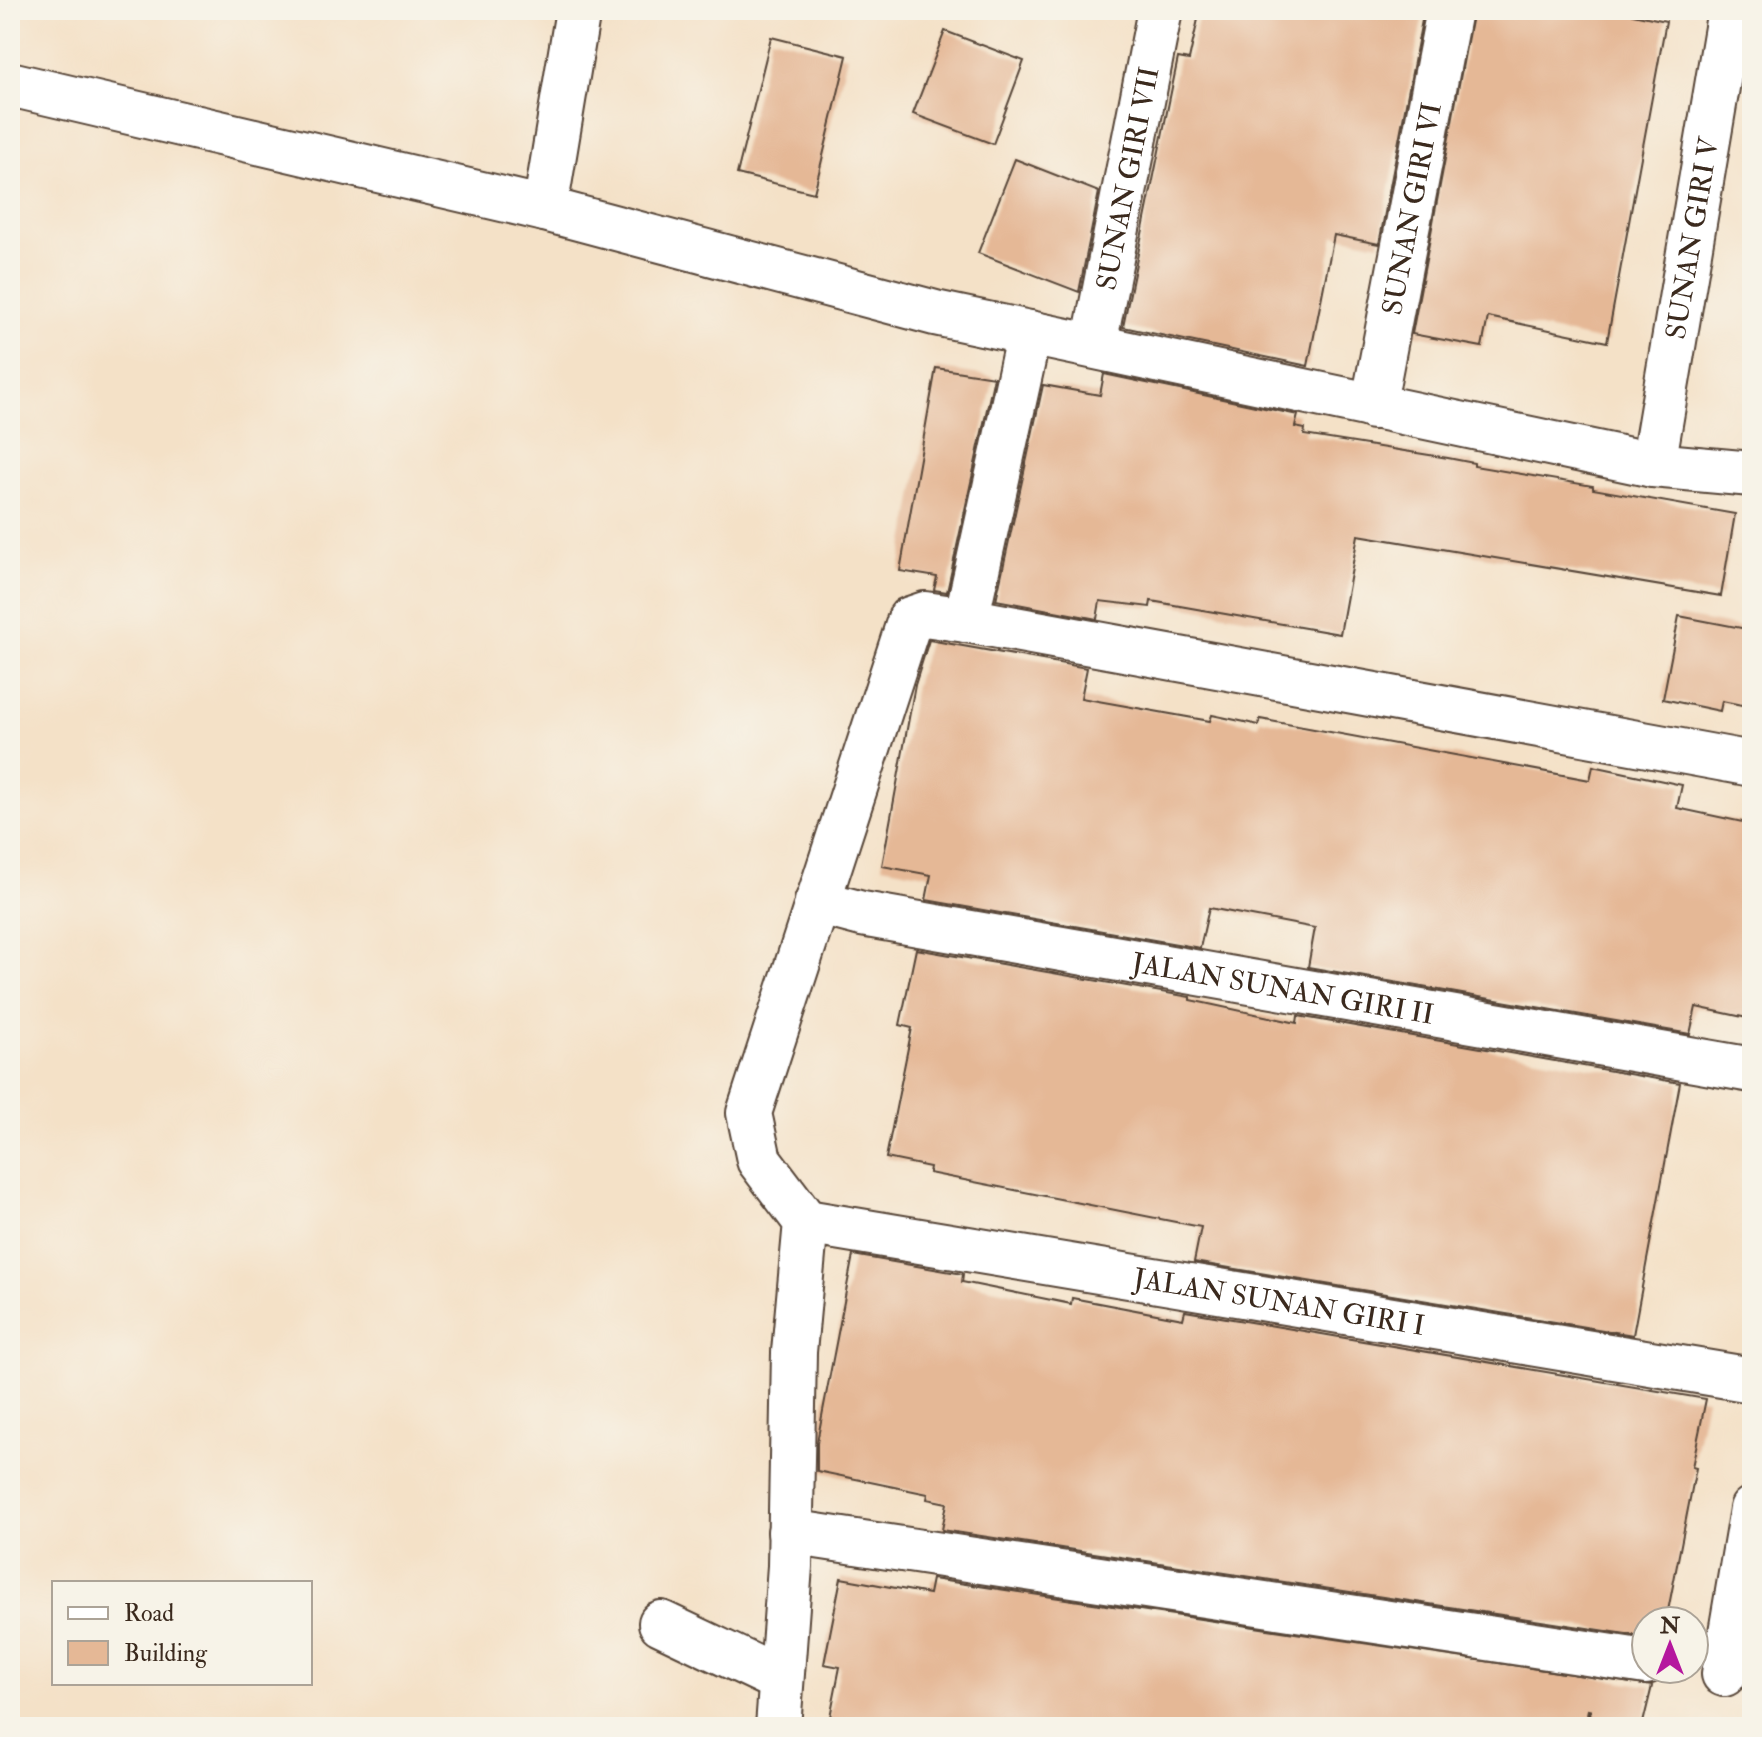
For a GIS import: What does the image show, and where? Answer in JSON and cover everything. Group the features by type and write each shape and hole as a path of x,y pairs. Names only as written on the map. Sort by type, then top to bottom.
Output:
{"street":[{"path":"545,209 578,10"},
{"name":"SUNAN GIRI VII","path":"1094,345 1160,10"},
{"name":"SUNAN GIRI VI","path":"1373,407 1449,10"},
{"name":"SUNAN GIRI V","path":"1653,465 1730,10"},
{"path":"10,84 545,209 935,313 1653,465 1752,474"},
{"path":"966,620 1028,333"},
{"path":"778,1727 790,1532 794,1352 806,1222 759,1160 749,1113 906,625 916,615 966,620 1752,764"},
{"name":"JALAN SUNAN GIRI II","path":"817,902 877,916 1752,1070"},
{"name":"JALAN SUNAN GIRI I","path":"806,1222 1752,1380"},
{"path":"1722,1674 1752,1509"},
{"path":"790,1532 1630,1660"},
{"path":"661,1623 781,1680"}],"building":[{"path":"1200,10 1424,10 1379,244 1334,235 1308,366 1123,327 1178,58 1189,60"},
{"path":"1473,10 1614,10 1666,21 1607,342 1488,317 1482,347 1412,334"},
{"path":"945,31 1024,61 993,144 913,114"},
{"path":"771,37 847,56 814,193 737,174"},
{"path":"1015,159 1099,192 1079,292 978,253"},
{"path":"936,368 994,377 947,592 934,590 937,577 900,571"},
{"path":"1104,374 1298,415 1295,427 1305,429 1304,435 1448,458 1474,463 1474,466 1735,514 1721,596 1358,535 1340,634 1151,601 1150,607 1100,601 1097,619 996,600 1043,385 1100,395"},
{"path":"1679,616 1752,630 1752,707 1722,701 1720,711 1663,699"},
{"path":"929,640 1087,668 1081,698 1210,721 1212,715 1259,725 1260,719 1590,780 1593,766 1682,785 1677,808 1752,824 1752,1019 1696,1007 1690,1034 1308,967 1315,928 1209,908 1200,948 926,900 931,875 882,866 915,685"},
{"path":"916,949 1190,997 1190,1000 1297,1023 1298,1016 1680,1083 1633,1335 1194,1262 1201,1227 929,1173 930,1167 886,1158 912,1028 900,1025"},
{"path":"853,1255 963,1274 962,1282 1071,1304 1072,1298 1183,1319 1185,1311 1706,1399 1669,1605 1630,1605 1630,1635 942,1530 947,1503 927,1499 928,1494 817,1471 817,1442"},
{"path":"841,1578 929,1594 932,1579 1652,1686 1642,1727 828,1727 840,1667 824,1664"}]}
